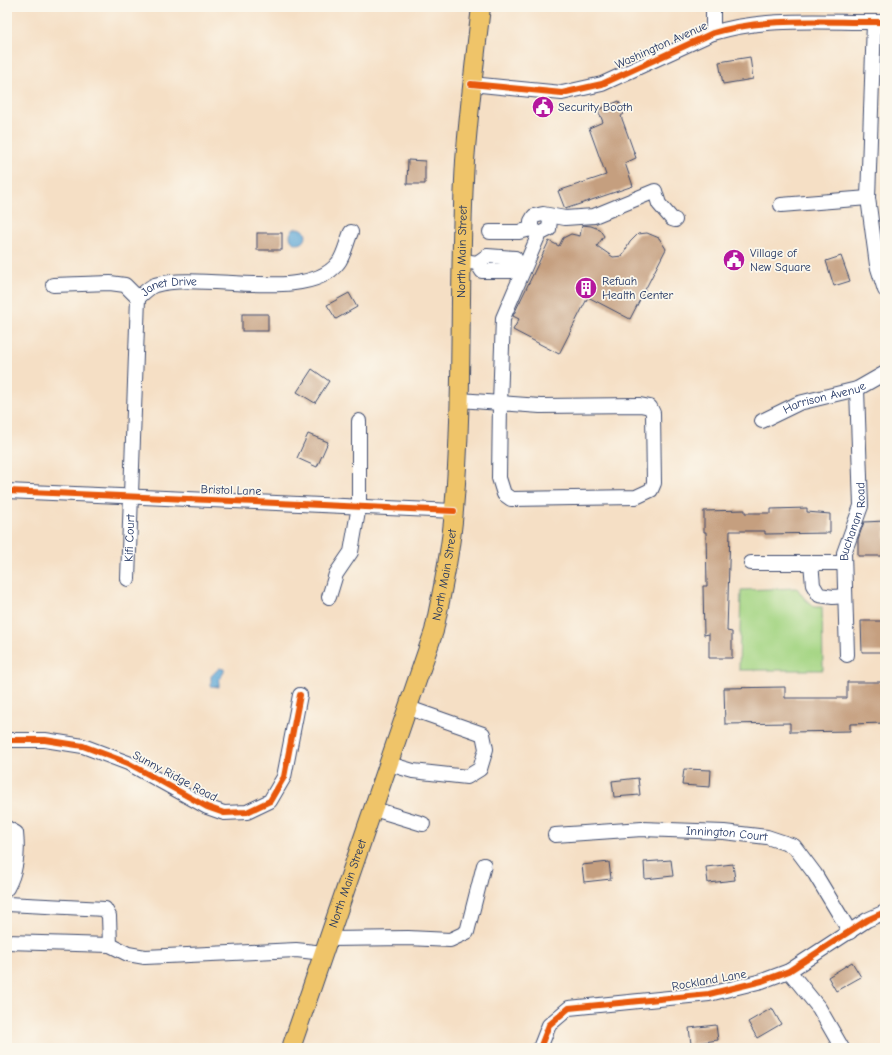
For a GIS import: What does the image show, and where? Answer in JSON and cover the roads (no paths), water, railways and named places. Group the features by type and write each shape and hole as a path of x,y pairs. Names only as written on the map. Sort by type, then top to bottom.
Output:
{"main road":[{"name":"North Main Street","path":"291,1048 409,708 434,631 446,571 454,511 470,262 465,162 471,84 481,7"}],"street":[{"path":"713,7 713,33"},
{"name":"Washington Avenue","path":"471,84 562,93 602,84 713,33 732,27 774,22 879,22"},
{"path":"879,22 868,198 877,265 885,290"},
{"path":"460,400 500,403 540,406 640,405 650,407 653,413 654,483 651,490 636,497 511,499 504,494 499,478 500,403 503,318 535,231 531,221 534,216 538,214 565,218 594,216 655,191 659,204 672,219 675,220"},
{"path":"781,205 868,198"},
{"path":"490,232 535,231"},
{"name":"Janet Drive","path":"132,497 138,298 154,286 183,282 298,283 322,278 339,263 350,232"},
{"path":"470,262 482,270 512,271 522,266"},
{"path":"53,285 110,283 125,285 138,298"},
{"name":"Harrison Avenue","path":"762,421 799,404 857,389 885,373"},
{"name":"Buchanan Road","path":"848,655 844,553 861,506 857,389"},
{"path":"329,597 336,574 351,552 359,506 359,422"},
{"name":"Bristol Lane","path":"7,491 454,511"},
{"name":"Kifi Court","path":"128,579 132,497"},
{"path":"751,563 844,563"},
{"path":"810,563 813,585 819,595 833,597 845,596"},
{"name":"Sunny Ridge Road","path":"7,740 45,740 83,746 128,763 207,807 224,812 247,812 270,801 284,777 300,695"},
{"path":"389,764 413,771 467,777 480,769 486,749 484,734 409,708"},
{"path":"374,809 423,824"},
{"path":"7,828 16,833 17,843 15,866 7,888"},
{"name":"Innington Court","path":"555,835 642,829 724,832 767,837 794,846 815,874 850,932"},
{"path":"7,942 110,946 128,954 145,957 296,950 408,938 450,940 467,932 484,866"},
{"path":"7,904 105,909 109,916 110,946"},
{"name":"Rockland Lane","path":"540,1048 549,1025 569,1008 709,994 762,981 789,971 850,932 885,912"},
{"path":"789,971 819,1008 842,1048"}],"water":[{"path":"295,228 301,228 306,233 304,242 301,244 295,244 290,239 290,233"},
{"path":"219,668 224,669 224,672 219,680 219,687 211,686 211,676"}],"place":[{"name":"Security Booth","path":"543,107"},
{"name":"Village of New Square","path":"734,260"},
{"name":"Refuah Health Center","path":"586,288"}]}
